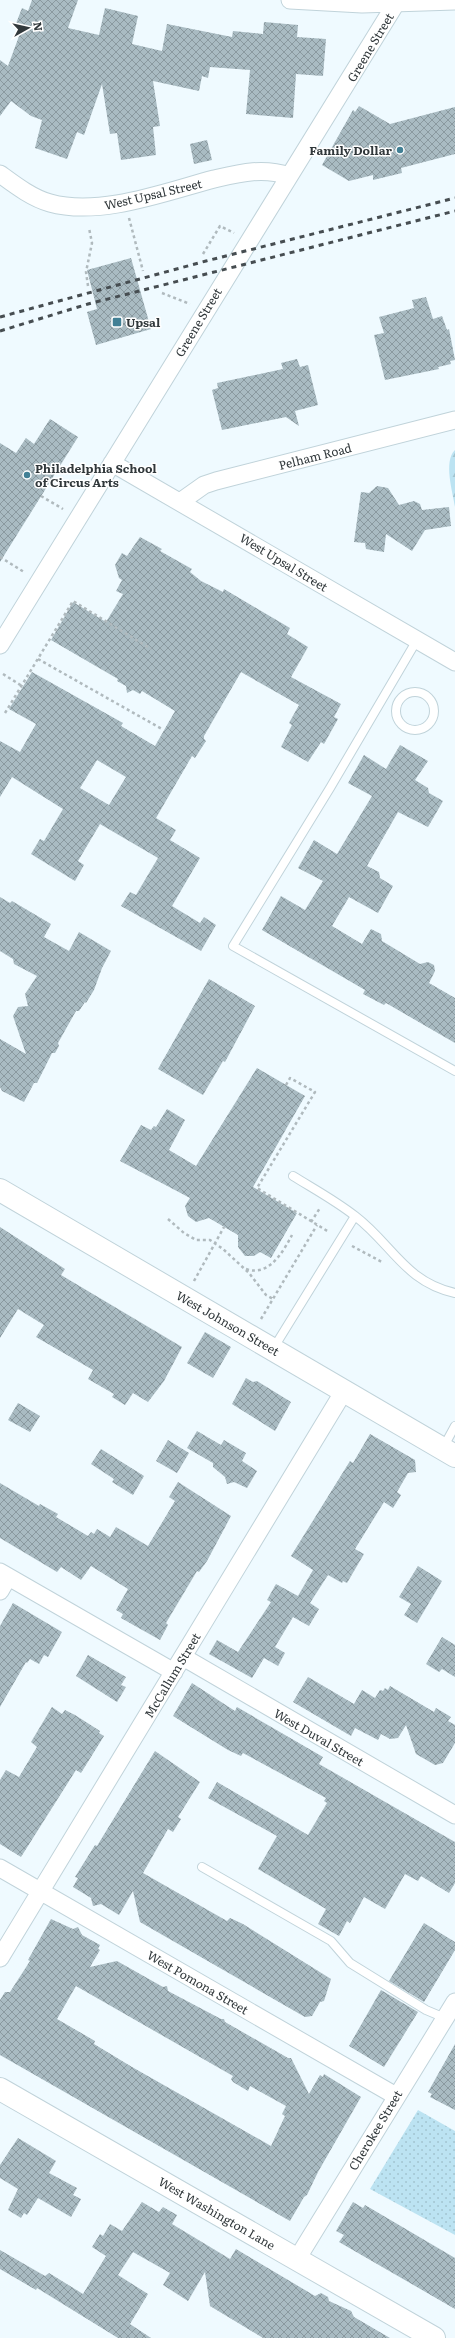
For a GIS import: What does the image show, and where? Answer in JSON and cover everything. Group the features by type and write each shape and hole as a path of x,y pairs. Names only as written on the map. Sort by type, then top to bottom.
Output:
{"street":[{"path":"290,0 362,4 397,1 455,1"},
{"name":"Greene Street","path":"0,645 397,1"},
{"name":"West Upsal Street","path":"0,174 31,195 48,202 80,207 116,204 246,172 271,171 289,176"},
{"name":"Pelham Road","path":"180,502 204,485 216,481 455,420"},
{"name":"West Upsal Street","path":"112,463 455,662"},
{"name":"West Johnson Street","path":"0,1190 449,1452"},
{"name":"McCallum Street","path":"0,1958 344,1391"},
{"path":"3,1580 174,1672"},
{"name":"West Duval Street","path":"183,1657 455,1816"},
{"name":"West Pomona Street","path":"0,1868 396,2096"},
{"name":"Cherokee Street","path":"297,2259 396,2096 450,2021 455,2002"},
{"name":"West Washington Lane","path":"0,2089 434,2338"}],"lane":[{"path":"417,640 386,694 233,946 455,1071"},
{"path":"419,693 425,695 433,704 434,710 431,722 427,726 417,731 405,728 397,719 396,713 398,701 408,694 419,693"},
{"path":"386,694 398,701"},
{"path":"293,1176 355,1216 411,1273 436,1288 455,1293"},
{"path":"273,1349 355,1216"},
{"path":"449,1452 455,1426"},
{"path":"202,1868 331,1941 350,1963 426,2010 450,2021"}],"path":[{"path":"129,218 143,271"},
{"path":"203,254 220,226 234,233"},
{"path":"88,286 86,272 92,244 89,228"},
{"path":"162,293 191,304"},
{"path":"41,496 63,509"},
{"path":"0,558 22,571"},
{"path":"5,713 73,601 151,649"},
{"path":"38,659 162,729"},
{"path":"3,674 22,686"},
{"path":"286,1085 290,1078 315,1092 257,1188 333,1235"},
{"path":"168,1219 184,1233 196,1240 210,1240 244,1268 266,1295 273,1299"},
{"path":"261,1321 317,1225"},
{"path":"194,1282 224,1227"},
{"path":"244,1268 253,1272 265,1269 281,1254 292,1235"},
{"path":"352,1246 386,1264"}],"green space":[{"path":"455,450 455,507 449,469 451,455"},
{"path":"418,2110 455,2131 455,2235 370,2189"}],"building":[{"path":"32,0 78,0 68,28 99,35 105,8 138,16 132,44 162,51 167,24 232,37 233,31 263,34 264,22 298,25 297,37 326,39 323,76 296,74 293,118 246,114 250,70 210,67 208,78 202,76 199,91 153,81 160,126 153,127 156,155 121,160 117,133 110,134 102,84 84,135 77,132 67,159 35,148 42,120 31,116 11,101 0,116 0,60 8,66 22,28 15,26 22,8 28,11"},
{"path":"359,106 390,124 455,107 455,154 401,168 402,173 373,180 373,175 349,181 322,165 353,110 355,112"},
{"path":"207,140 212,160 194,164 190,144"},
{"path":"131,258 151,329 96,345 87,312 97,309 87,270"},
{"path":"426,297 433,319 442,316 447,330 449,329 455,360 450,361 451,364 438,367 439,369 385,380 374,335 384,333 379,317 414,308 412,300"},
{"path":"297,359 300,367 308,365 318,405 295,411 299,426 286,417 222,430 212,390 218,388 217,383 283,369 281,363"},
{"name":"Philadelphia School of Circus Arts","path":"50,419 78,437 0,562 0,443 16,453 26,438 34,444"},
{"path":"377,486 388,488 399,505 414,501 420,504 422,510 449,507 451,526 425,530 412,551 386,534 384,552 366,549 365,543 354,542 361,492 369,493"},
{"path":"140,537 162,549 160,551 192,569 190,572 201,581 223,592 224,589 290,628 287,634 308,647 291,677 341,704 334,717 338,719 324,744 321,742 308,762 281,747 292,725 289,723 299,705 241,672 204,736 206,741 195,758 192,756 156,818 176,830 170,840 200,858 172,906 200,923 204,917 216,925 201,951 121,906 130,892 136,895 158,858 100,824 78,861 84,865 75,881 31,854 40,839 44,841 63,809 12,777 0,797 0,741 20,752 36,724 9,709 32,672 123,723 121,726 155,746 175,711 142,691 140,694 133,690 127,693 126,686 117,681 118,679 51,640 73,602 106,622 123,594 116,591 122,580 119,578 115,565 122,553 127,556","holes":["97,760 126,777 109,805 80,788"]},
{"path":"400,745 428,761 415,780 428,788 429,793 443,801 428,827 398,812 367,866 379,872 380,878 393,886 378,913 349,897 332,926 362,944 371,929 381,934 382,941 420,964 428,962 434,965 435,971 429,983 455,998 455,1043 386,1003 384,1005 363,994 365,990 262,930 281,896 305,910 323,881 298,868 314,840 337,854 372,796 348,783 364,755 386,769"},
{"path":"0,897 10,903 12,901 51,924 44,937 69,951 79,932 111,951 102,968 94,990 86,1003 85,1002 79,1011 76,1011 58,1043 59,1046 55,1053 52,1053 37,1083 34,1083 24,1102 2,1091 0,1087 0,1039 26,1054 13,1016 18,1007 28,1006 25,994 37,976 14,964 13,959 0,951"},
{"path":"209,979 255,1006 225,1062 223,1061 203,1095 158,1069"},
{"path":"257,1068 305,1096 253,1187 297,1213 271,1258 260,1252 254,1256 245,1256 238,1247 238,1235 209,1218 196,1222 188,1216 185,1206 190,1198 120,1161 141,1125 151,1130 154,1126 156,1127 167,1109 185,1120 169,1150 196,1166"},
{"path":"0,1227 65,1269 61,1275 182,1347 164,1381 148,1402 133,1393 125,1405 112,1397 114,1394 88,1379 93,1370 36,1337 44,1325 18,1309 0,1338"},
{"path":"205,1332 231,1347 213,1378 187,1363"},
{"path":"246,1378 253,1382 257,1381 291,1402 275,1431 232,1404"},
{"path":"18,1403 40,1416 30,1432 8,1420"},
{"path":"197,1431 221,1445 224,1440 246,1453 242,1461 257,1471 247,1488 234,1482 227,1484 225,1477 213,1467 213,1463 187,1448"},
{"path":"370,1434 415,1460 416,1472 408,1473 397,1492 401,1495 393,1508 384,1502 355,1549 364,1554 347,1583 343,1581 342,1583 328,1575 310,1603 319,1609 309,1626 293,1617 275,1647 285,1653 278,1666 264,1658 252,1678 209,1654 217,1640 238,1652 271,1602 267,1600 276,1584 298,1596 313,1570 291,1556 350,1461 353,1463"},
{"path":"168,1440 189,1453 177,1473 156,1461"},
{"path":"101,1449 144,1476 133,1495 112,1482 114,1479 91,1464"},
{"path":"178,1482 231,1516 207,1561 199,1572 197,1571 166,1623 168,1625 160,1640 121,1618 123,1614 116,1610 128,1589 91,1566 81,1580 61,1567 57,1572 0,1538 0,1483 39,1506 40,1504 58,1514 56,1517 88,1536 91,1532 94,1534 97,1529 110,1537 116,1527 148,1546 175,1501 169,1497"},
{"path":"418,1566 442,1581 417,1623 404,1615 411,1604 399,1597"},
{"path":"13,1603 62,1632 48,1657 44,1655 39,1664 30,1659 27,1663 26,1662 0,1707 0,1626"},
{"path":"442,1637 455,1645 455,1677 442,1669 439,1672 426,1664"},
{"path":"88,1655 126,1677 121,1685 126,1687 117,1702 76,1676"},
{"path":"308,1677 354,1704 362,1690 375,1698 380,1690 383,1691 385,1688 388,1690 390,1686 434,1712 436,1708 451,1717 448,1721 455,1725 455,1743 443,1763 435,1765 416,1754 406,1725 398,1738 390,1739 381,1734 378,1740 355,1728 351,1736 293,1702"},
{"path":"192,1683 235,1711 237,1707 323,1757 319,1764 455,1842 455,1883 449,1893 421,1876 418,1881 405,1874 385,1909 364,1897 350,1923 347,1921 339,1936 318,1924 326,1909 258,1869 277,1836 208,1798 217,1782 308,1835 327,1803 324,1801 326,1798 243,1753 241,1756 228,1750 173,1716"},
{"path":"52,1707 62,1714 65,1710 75,1715 100,1731 99,1733 104,1736 81,1773 76,1770 21,1857 0,1844 0,1780 6,1770 19,1777 37,1747 31,1742"},
{"path":"155,1751 200,1782 178,1817 181,1819 173,1832 168,1829 143,1873 227,1921 230,1918 243,1924 331,1979 324,2001 320,2002 312,2016 305,2017 140,1922 133,1891 119,1915 101,1904 93,1906 91,1898 73,1887 78,1878 75,1877 95,1845 97,1846"},
{"path":"51,1919 73,1929 78,1927 82,1935 100,1945 98,1949 100,1950 90,1967 117,1961 163,1987 167,1986 168,1991 221,2019 224,2019 225,2022 288,2058 291,2058 309,2094 320,2075 323,2077 324,2074 361,2097 318,2172 307,2195 304,2197 290,2221 0,2055 0,2000 5,1992 10,1992 30,1961 28,1960","holes":["76,1986 233,2076 231,2079 233,2082 248,2091 250,2086 286,2106 282,2114 285,2116 271,2146 132,2067 94,2044 95,2041 57,2019"]},
{"path":"424,1923 455,1942 455,1950 424,2002 389,1981"},
{"path":"381,1990 418,2012 384,2067 349,2046"},
{"path":"455,2044 455,2110 430,2097 432,2094 428,2092"},
{"path":"18,2138 56,2161 49,2173 77,2188 73,2195 81,2199 71,2217 38,2198 27,2215 24,2213 21,2218 8,2210 18,2189 0,2178 0,2165"},
{"path":"142,2202 159,2212 163,2207 177,2215 172,2224 230,2259 236,2249 315,2296 321,2293 328,2297 329,2301 351,2311 354,2317 390,2338 263,2338 210,2306 205,2272 188,2301 163,2285 170,2273 133,2252 118,2275 148,2294 130,2324 151,2338 118,2338 37,2288 36,2290 0,2269 0,2250 45,2276 49,2273 83,2294 106,2256 92,2247 100,2234 103,2236 110,2224 122,2231"},
{"path":"353,2202 363,2208 365,2205 455,2258 455,2309 339,2242 344,2235 336,2231"}],"railway":[{"path":"0,317 206,261 455,198"},
{"path":"0,331 88,304 455,211"}],"place":[{"name":"Family Dollar","path":"400,150"},
{"name":"Upsal","path":"117,322"},
{"name":"Philadelphia School of Circus Arts","path":"27,475"}]}
